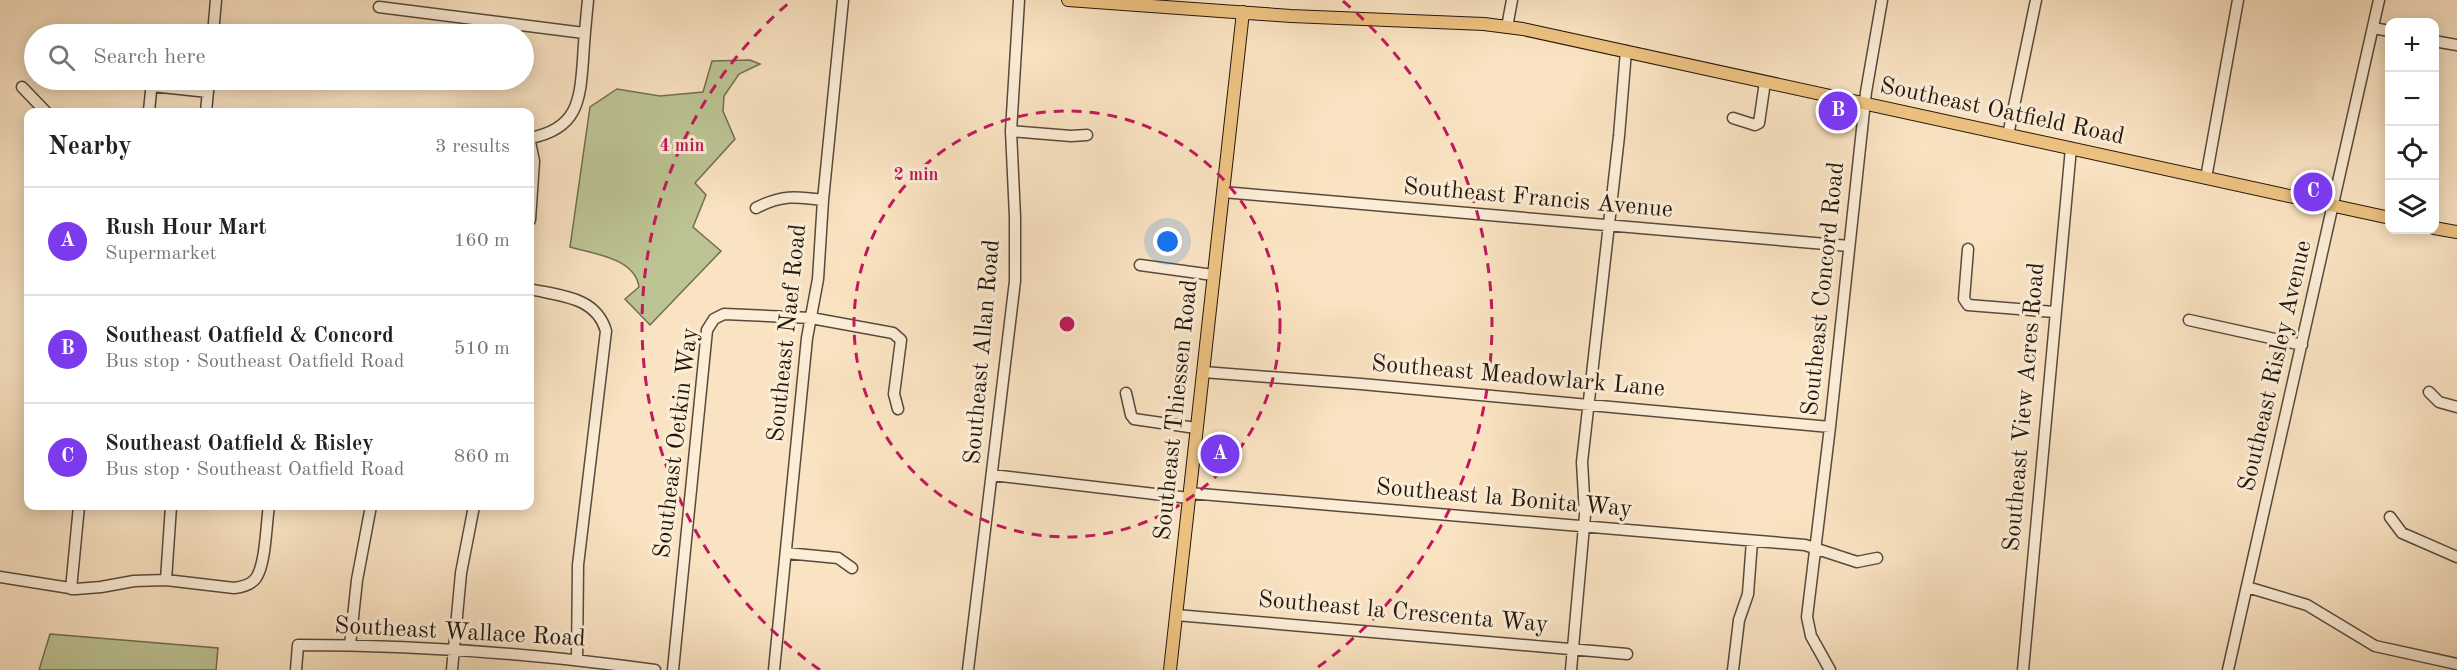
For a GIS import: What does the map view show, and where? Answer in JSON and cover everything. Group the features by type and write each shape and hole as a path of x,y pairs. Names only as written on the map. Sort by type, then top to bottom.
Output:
{"main road":[{"name":"Southeast Oatfield Road","path":"1068,0 1507,27 2385,217"},
{"name":"Southeast Thiessen Road","path":"1170,670 1242,12"},
{"path":"2439,229 2457,232"}],"street":[{"path":"214,24 216,0"},
{"path":"534,138 554,131 566,122 574,111 580,93 588,0"},
{"name":"Southeast Naef Road","path":"774,670 806,348 818,279 823,200 843,0"},
{"name":"Southeast Allan Road","path":"968,670 1016,265 1011,131 1019,0"},
{"path":"1507,27 1512,0"},
{"name":"Southeast Concord Road","path":"1830,670 1810,636 1807,625 1865,103 1882,0"},
{"path":"2008,135 2036,0"},
{"path":"2206,178 2238,0"},
{"name":"Southeast Risley Avenue","path":"2228,670 2379,0"},
{"path":"379,7 513,24"},
{"path":"534,27 584,33"},
{"path":"2373,28 2385,30"},
{"path":"2439,41 2457,45"},
{"path":"1571,670 1584,527 1585,495 1582,462 1619,136 1626,51"},
{"path":"1732,118 1755,125 1759,123 1765,82"},
{"path":"25,90 42,108"},
{"path":"149,108 151,90"},
{"path":"196,90 208,92 206,108"},
{"path":"1011,131 1071,136 1087,135"},
{"name":"Southeast View Acres Road","path":"2023,670 2071,148"},
{"name":"Southeast Francis Avenue","path":"1222,192 1607,227 1849,246"},
{"path":"756,208 773,199 783,197 823,200"},
{"path":"1968,249 1964,299 1968,305 2055,312"},
{"path":"1140,266 1213,275"},
{"path":"534,290 579,300 593,307 599,314 606,331 578,565 577,659"},
{"name":"Southeast Oetkin Way","path":"673,670 707,330 714,319 724,314 811,318 893,333 901,340 894,394 898,409"},
{"path":"2189,320 2302,345"},
{"name":"Southeast Meadowlark Lane","path":"1203,372 1830,427"},
{"path":"2429,392 2439,402 2457,407"},
{"path":"1126,393 1134,419 1196,428"},
{"name":"Southeast la Bonita Way","path":"992,475 1189,495 1815,547 1857,562 1876,558"},
{"path":"71,589 79,510"},
{"path":"166,580 171,510"},
{"path":"0,578 71,589 134,581 166,580 234,588 245,586 255,579 260,568 268,510"},
{"path":"350,645 357,580 369,510"},
{"path":"452,670 460,581 473,510"},
{"path":"2390,517 2402,533 2457,557"},
{"path":"1733,670 1739,620 1748,594 1752,541"},
{"path":"786,553 838,558 852,568"},
{"path":"2247,587 2307,605 2375,646 2457,664"},
{"name":"Southeast la Crescenta Way","path":"1176,615 1627,654"},
{"name":"Southeast Wallace Road","path":"296,670 298,645 350,645 577,659 655,670"}],"green space":[{"path":"750,60 760,64 739,74 724,96 723,111 735,139 695,183 706,195 693,227 721,251 650,325 625,299 639,287 636,277 630,270 622,263 612,259 570,247 590,107 617,89 660,96 703,92 712,61"},
{"path":"50,634 218,648 216,670 39,670"}],"place":[{"name":"Southeast Oatfield & Concord","path":"1838,111"},
{"name":"Southeast Oatfield & Risley","path":"2313,192"},
{"name":"Rush Hour Mart","path":"1220,454"}]}
